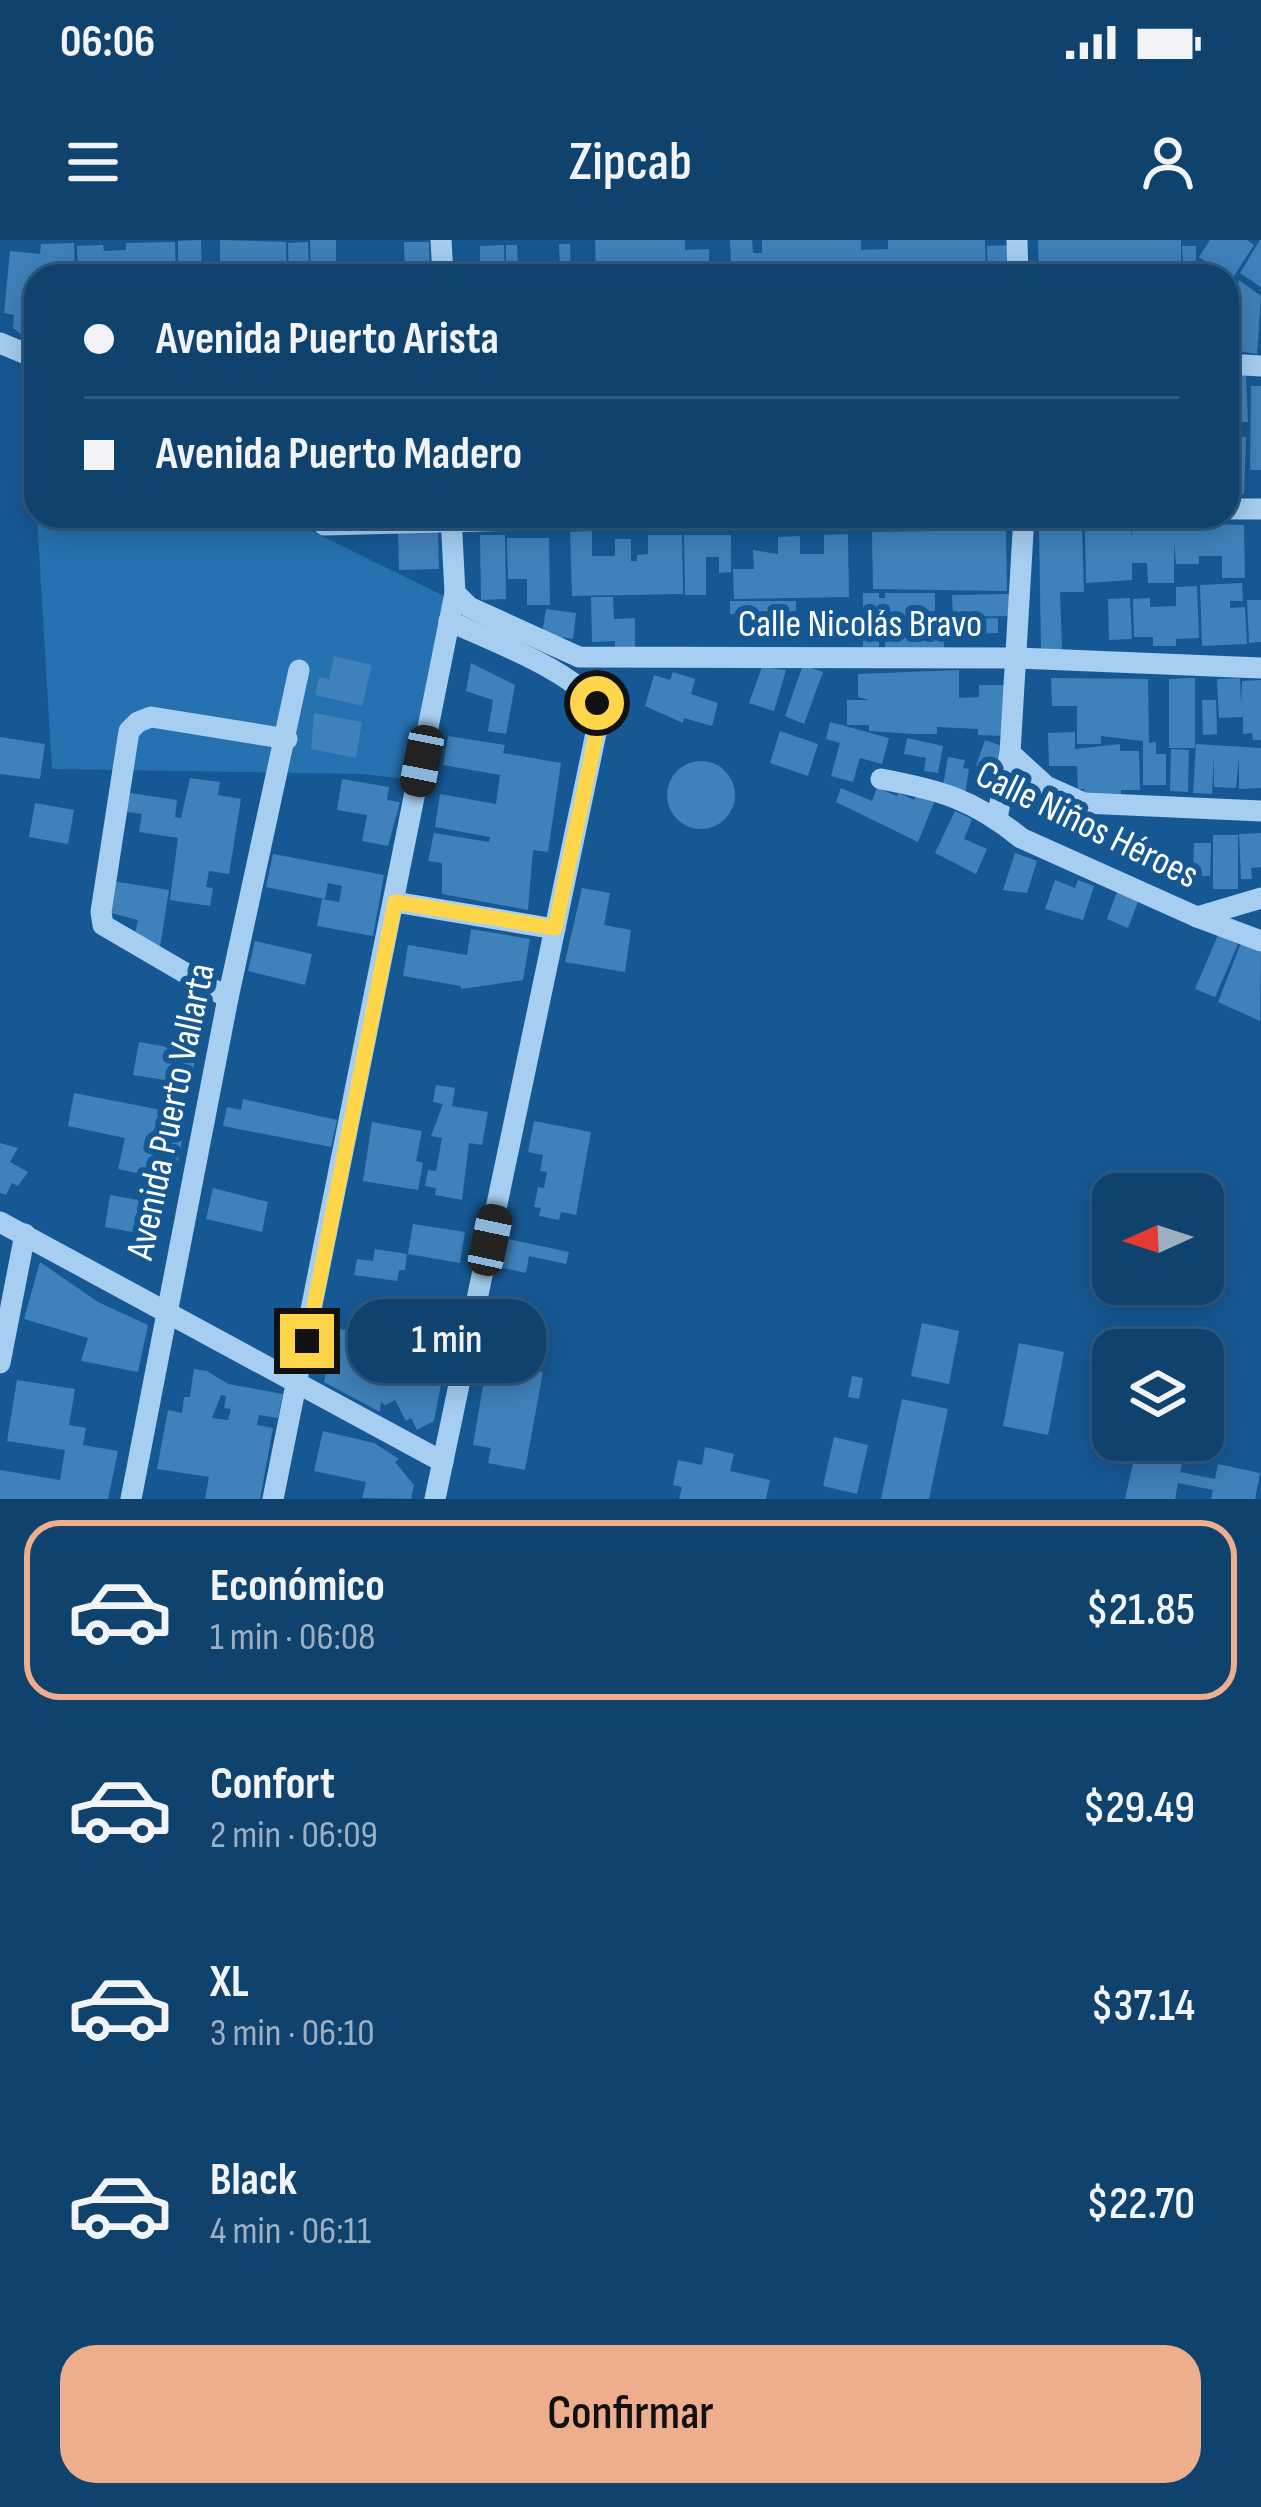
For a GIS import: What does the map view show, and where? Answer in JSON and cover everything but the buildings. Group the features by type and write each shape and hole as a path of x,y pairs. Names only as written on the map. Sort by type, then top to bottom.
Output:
{"street":[{"path":"273,1499 449,620 462,600 452,528"},
{"path":"997,818 1010,753 1023,528"},
{"name":"Calle Nicolás Bravo","path":"462,600 579,657 1018,658 1261,668"},
{"path":"435,1499 599,721 597,703 574,682 449,620"},
{"name":"Avenida Puerto Vallarta","path":"131,1499 228,998 299,670"},
{"path":"228,998 103,925 100,912 129,731 152,717 287,739"},
{"path":"1010,753 1046,786 1084,803 1261,811"},
{"name":"Calle Niños Héroes","path":"880,779 945,791 997,818 1021,838 1261,941"},
{"path":"1197,917 1261,898"},
{"path":"395,902 555,928"},
{"path":"0,1222 443,1462"},
{"path":"0,1363 25,1234"}],"shaded area":[{"path":"38,528 305,528 444,596 407,779 362,774 52,769"}],"route":[{"path":"307,1341 395,902 555,928 599,721 597,703"}]}
